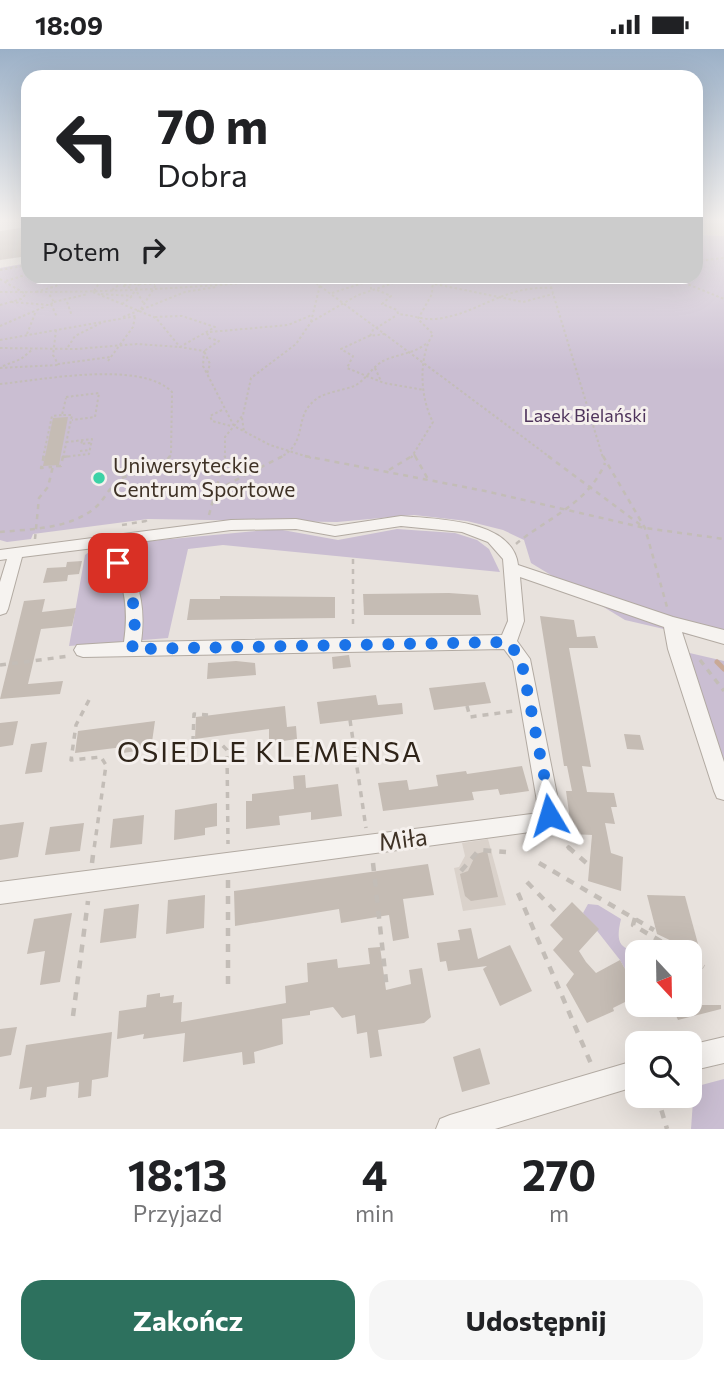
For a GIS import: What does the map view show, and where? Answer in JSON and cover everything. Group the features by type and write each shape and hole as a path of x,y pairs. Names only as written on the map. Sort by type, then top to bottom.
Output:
{"street":[{"path":"0,609 8,554 118,533 147,535 296,523 335,531 401,521 477,531 493,538 507,553 513,569 516,621 508,642 81,652"},
{"path":"118,533 117,560 128,580 136,617 132,649"},
{"path":"513,569 672,623 724,637"},
{"path":"672,623 677,649 724,791"},
{"name":"Miła","path":"0,893 540,824 549,815 550,805 521,659 508,642"},
{"path":"702,1055 724,1050"},
{"path":"450,1129 625,1077"}],"path":[{"path":"6,281 21,275"},
{"path":"0,279 26,293"},
{"path":"33,293 58,284"},
{"path":"93,292 98,284"},
{"path":"116,288 120,284"},
{"path":"110,291 139,284 132,296 122,304"},
{"path":"0,292 136,290 152,284"},
{"path":"108,361 133,327 136,316 156,284"},
{"path":"192,284 226,286"},
{"path":"0,340 104,322 186,292 244,284"},
{"path":"330,293 359,284"},
{"path":"370,284 371,292"},
{"path":"245,433 242,427 243,415 251,378 296,344 311,322 344,303 391,284"},
{"path":"418,319 427,307 435,284 523,302 553,294"},
{"path":"551,284 605,463 645,529 672,623"},
{"path":"687,284 724,299"},
{"path":"311,322 320,285 645,529"},
{"path":"122,286 136,290 144,304"},
{"path":"377,290 391,296 382,304 397,310 398,314 418,319 448,316 514,290 538,286 552,288"},
{"path":"11,302 51,304 67,302 74,297 93,292 117,297 132,296"},
{"path":"0,305 21,299 26,293"},
{"path":"49,293 57,317"},
{"path":"98,293 103,298 155,317 182,317 208,323 215,327 209,332"},
{"path":"117,297 117,302"},
{"path":"67,302 72,316"},
{"path":"0,325 51,304"},
{"path":"26,335 34,312 39,309"},
{"path":"370,336 398,314"},
{"path":"180,347 183,342 209,332 288,325 312,315"},
{"path":"115,319 136,316"},
{"path":"155,317 180,347"},
{"path":"215,491 291,451 300,437 305,411 314,400 357,385 363,376 381,362 420,349 432,338 432,333 418,319"},
{"path":"66,349 75,336 104,322"},
{"path":"56,330 53,355 58,364 63,364"},
{"path":"0,348 66,349 117,346 180,347 204,351 219,341 209,338 209,332"},
{"path":"385,334 370,336 341,349 353,356 347,368 383,383 424,390"},
{"path":"386,471 404,464 414,454 433,422 427,411 421,371 425,365 427,343"},
{"path":"0,368 21,359 34,348"},
{"path":"204,351 203,366 232,426"},
{"path":"204,351 210,364 207,374"},
{"path":"0,368 63,364 110,357"},
{"path":"375,367 383,383"},
{"path":"0,384 111,375 157,379 171,389 171,455 167,461 154,470 119,479 96,507 83,516 60,524 0,532"},
{"path":"62,415 66,398 99,393 95,417 71,420"},
{"path":"223,409 209,416 212,421 232,426 318,460 349,463 645,529 724,539"},
{"path":"72,415 71,420 61,466 41,468 52,416 72,415"},
{"path":"208,528 211,502 226,459 225,437 243,415"},
{"path":"66,442 92,439 85,443"},
{"path":"84,452 85,443"},
{"path":"84,452 85,443"},
{"path":"63,457 89,454 84,452"},
{"path":"414,454 429,481"},
{"path":"226,459 243,461 251,472"},
{"path":"513,569 511,556 515,545 544,526 590,488 603,473 605,463"},
{"path":"46,539 34,541 39,498 48,487 53,466"},
{"path":"118,533 123,524 146,521 147,535"},
{"path":"353,559 354,637"},
{"path":"0,665 81,652"},
{"path":"89,700 76,725 71,760 101,757 106,765 92,870"},
{"path":"467,706 470,717 517,711 516,701 529,700"},
{"path":"208,715 194,715 193,740 199,745 222,745 227,750 228,851"},
{"path":"350,720 367,833"},
{"path":"566,846 590,866"},
{"path":"461,871 467,867 475,852 483,849 506,852"},
{"path":"372,853 387,990"},
{"path":"538,863 654,930"},
{"path":"228,868 228,992"},
{"path":"527,882 559,915"},
{"path":"73,1016 89,889"},
{"path":"518,893 601,1085"},
{"path":"635,918 633,925 659,940"},
{"path":"661,1108 667,1129"}],"shaded area":[{"path":"488,839 506,905 463,911 454,868 459,867 465,856 462,843"}],"green space":[{"name":"Lasek Bielański","path":"0,269 21,269 21,284 703,284 703,269 724,269 724,643 625,620 531,563 524,540 503,530 467,521 414,515 337,522 148,519 33,534 31,539 7,542 0,540"},
{"path":"277,529 338,540 397,529 455,533 477,540 489,549 500,572 223,545 188,549 168,638 69,646 85,555 97,546"},
{"path":"681,651 724,661 724,793"},
{"path":"588,904 598,905 621,919 619,940 625,947 625,969 620,960 583,913"},
{"path":"724,1079 724,1129 691,1129 692,1108 702,1108 702,1085"}],"building":[{"path":"68,417 59,465 43,466 53,418"},
{"path":"82,561 79,574 68,575 67,581 43,583 47,568 66,567 67,562"},
{"path":"363,594 478,595 481,615 364,615"},
{"path":"220,596 335,597 335,618 187,620 190,599 220,599"},
{"path":"45,599 42,612 76,608 72,626 41,629 28,684 63,681 60,694 0,699 24,601"},
{"path":"540,616 574,620 577,637 595,636 598,648 569,648 591,767 582,766 587,792 614,793 617,807 611,807 615,824 605,823 611,853 623,857 621,891 588,881 592,835 572,834 566,791 572,791 567,766 564,766"},
{"path":"349,655 351,667 333,669 332,657"},
{"path":"208,663 255,663 256,675 207,679"},
{"path":"485,682 491,703 434,710 429,688"},
{"path":"376,695 378,705 402,703 403,714 320,724 317,702"},
{"path":"285,706 287,727 296,726 297,739 269,743 269,729 195,739 196,717"},
{"path":"18,721 13,745 0,747 0,723"},
{"path":"155,721 151,749 123,753 123,747 75,753 78,731"},
{"path":"624,734 640,735 644,750 627,749"},
{"path":"47,742 42,772 25,774 31,744"},
{"path":"522,766 529,791 500,795 498,789 472,792 474,800 383,811 378,783 407,780 409,790 438,786 436,775 466,771 467,774"},
{"path":"305,775 306,788 338,784 342,816 311,820 311,812 279,816 280,825 246,829 246,801 252,801 252,794 294,789 293,776"},
{"path":"217,803 217,826 205,828 205,835 174,840 175,810"},
{"path":"144,815 142,844 110,848 113,819"},
{"path":"24,822 18,857 0,860 0,825"},
{"path":"84,823 80,851 45,855 50,827"},
{"path":"487,851 498,897 471,901 465,896 460,874 468,871 476,854"},
{"path":"428,864 434,895 403,899 409,938 393,941 389,915 341,923 339,909 235,926 234,891"},
{"path":"205,895 204,928 166,934 168,900"},
{"path":"647,895 685,896 697,940 670,940 657,934"},
{"path":"572,902 599,929 579,951 596,973 620,960 625,969 625,1002 613,1008 614,1011 587,1023 566,985 574,974 553,950 563,939 550,925"},
{"path":"139,904 136,938 100,943 104,909"},
{"path":"72,913 60,982 40,985 45,951 27,954 34,919"},
{"path":"471,928 478,959 510,945 532,991 500,1006 483,969 487,966 448,971 446,961 440,962 437,943 460,940 458,930"},
{"path":"380,947 386,990 411,984 409,970 422,968 431,1017 424,1023 378,1030 382,1056 370,1058 367,1032 357,1034 355,1015 342,1018 333,1007 310,1011 310,1015 282,1019 283,1044 254,1052 255,1063 243,1065 242,1052 183,1062 185,1033 143,1039 144,1034 117,1039 119,1011 146,1007 147,995 174,995 173,1003 182,1002 181,1022 286,1003 285,986 308,982 307,963 337,959 338,968 370,964 368,948"},
{"path":"702,1005 721,1005 721,1009 702,1014"},
{"path":"17,1027 11,1055 0,1057 0,1029"},
{"path":"112,1032 108,1077 92,1080 91,1096 78,1098 79,1082 47,1087 46,1097 30,1100 32,1087 19,1089 26,1045"},
{"path":"480,1048 490,1084 462,1092 453,1057"}],"waterway":[{"path":"717,662 724,669"}],"place":[{"name":"Uniwersyteckie Centrum Sportowe","path":"99,478"}],"district":[{"name":"OSIEDLE KLEMENSA","path":"270,752"}],"route":[{"path":"118,563 128,580 135,609 136,625 132,649 508,642 521,659 550,805 549,815"}]}
